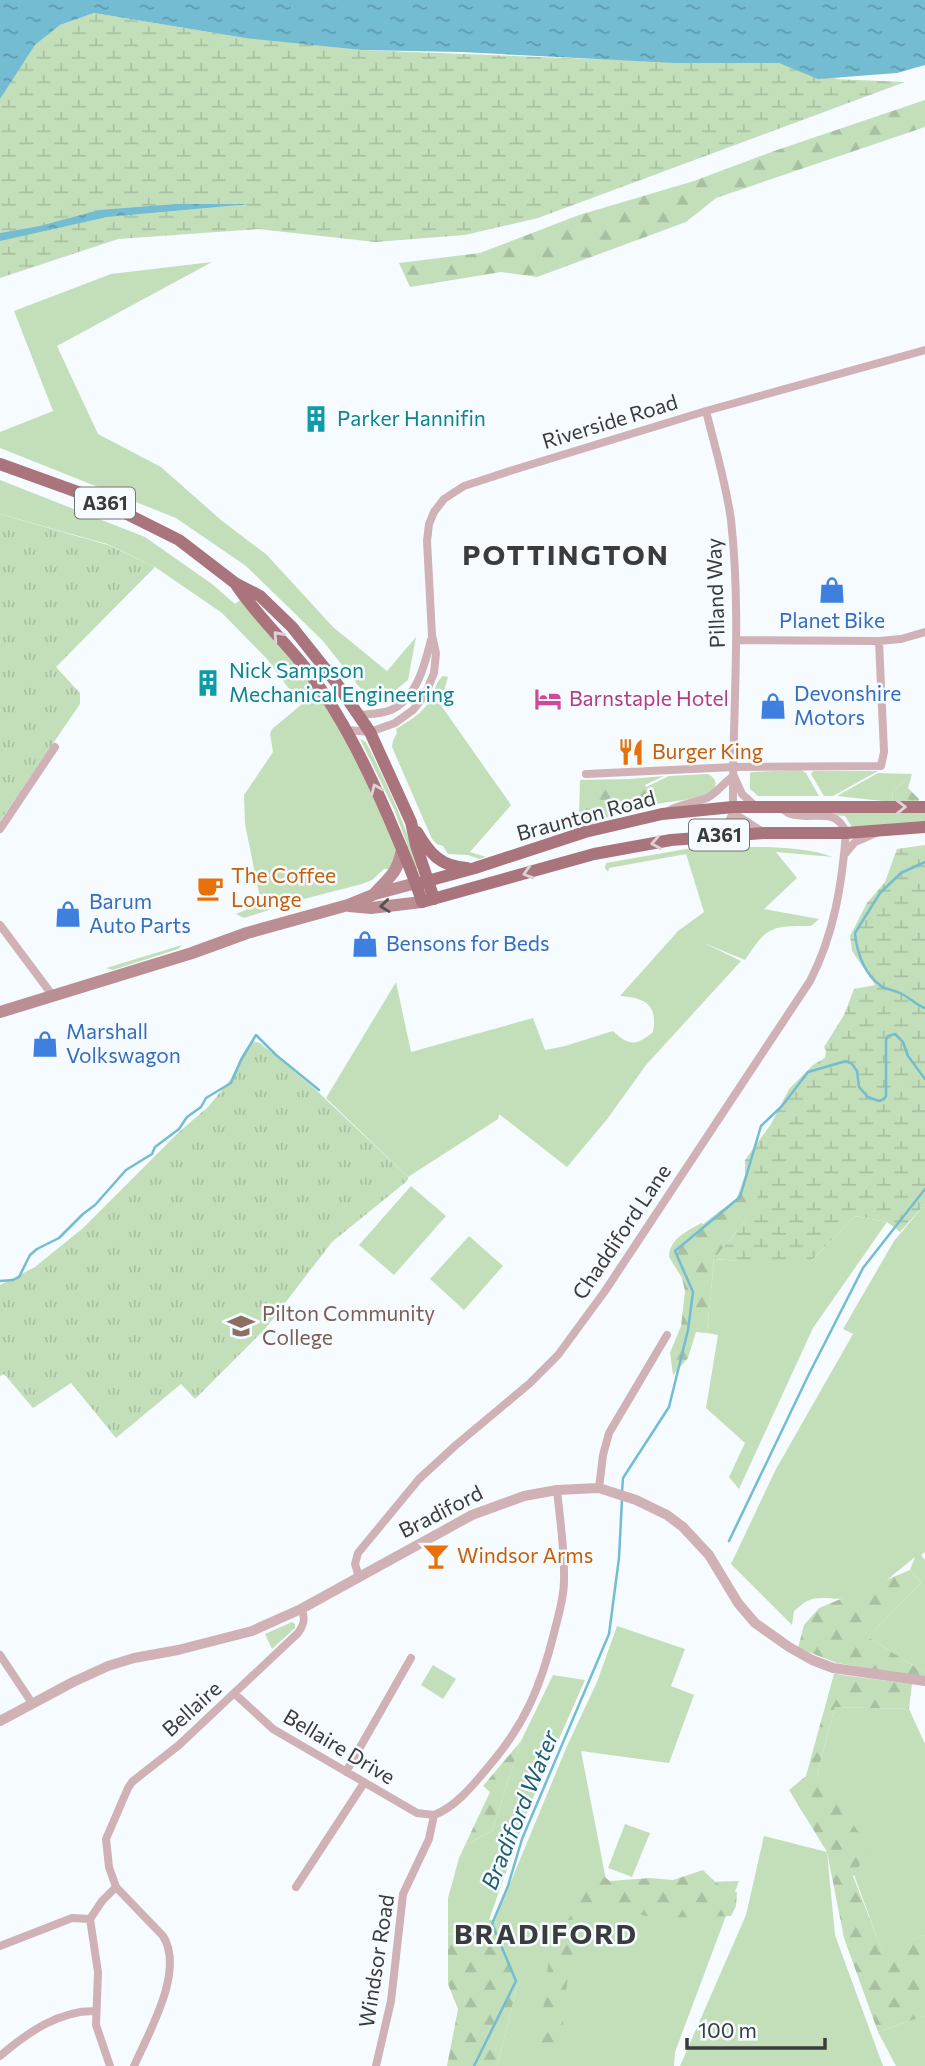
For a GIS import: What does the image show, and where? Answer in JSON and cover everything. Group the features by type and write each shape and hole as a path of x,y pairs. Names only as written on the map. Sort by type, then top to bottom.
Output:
{"main road":[{"name":"A361","path":"0,464 97,499 136,517 178,540 235,583 260,596 314,652 359,715 370,732 411,822 429,852 439,860 463,869 475,868"},
{"name":"A361","path":"235,583 251,607 308,672 348,730 402,849 422,883"},
{"name":"Braunton Road","path":"0,1012 192,953 247,933 348,905 375,894 475,868 585,832 662,814 757,807 925,807"},
{"name":"A361","path":"411,822 422,883 428,900"},
{"name":"Braunton Road","path":"348,905 371,908 428,900 594,854 671,840 711,835 846,833 925,827"},
{"path":"375,894 399,866 402,849"}],"street":[{"name":"Riverside Road","path":"348,730 370,732 395,723 413,710 425,695 434,673 436,653 432,635 427,541 429,524 444,499 464,486 706,411 925,350"},
{"name":"Pilland Way","path":"706,411 730,518 736,590 733,810"},
{"path":"736,640 879,641 901,639 925,632"},
{"name":"Riverside Road","path":"359,715 378,714 394,709 408,696 417,684 432,635"},
{"path":"586,774 881,766 884,752 879,641"},
{"path":"0,829 55,747"},
{"path":"734,771 742,794 757,807"},
{"path":"662,814 680,804 708,797 734,771"},
{"path":"779,807 792,814 838,819 846,833"},
{"path":"711,835 727,825 733,810 764,833"},
{"path":"826,832 838,843 844,855 857,841 881,831"},
{"name":"Chaddiford Lane","path":"359,1577 356,1559 366,1541 419,1479 558,1355 605,1291 810,981 822,955 839,901 846,833"},
{"path":"0,925 53,996"},
{"path":"599,1488 609,1433 667,1335"},
{"name":"Bradiford","path":"0,1721 108,1666 251,1631 300,1609 472,1515 524,1496 557,1490 599,1488 628,1496 667,1515 682,1527 709,1555 738,1603 761,1628 812,1660 833,1668 925,1681"},
{"path":"434,1815 451,1805 477,1781 504,1749 539,1688 564,1585 557,1490"},
{"name":"Bellaire","path":"116,1887 109,1867 106,1839 128,1788 235,1694 299,1632 304,1619 300,1609"},
{"path":"0,1655 32,1703"},
{"path":"346,1772 411,1658"},
{"name":"Bellaire Drive","path":"235,1694 273,1729 417,1813 434,1815"},
{"path":"296,1886 364,1783"},
{"name":"Windsor Road","path":"376,2066 391,2001 403,1894 429,1839 434,1815"},
{"path":"110,2066 97,2032 98,1972 90,1919 116,1887 163,1936 168,1945 170,1960 165,1993 134,2066"},
{"path":"0,1945 72,1919 90,1919"},
{"path":"0,2056 16,2042 55,2019 78,2012 96,2011"}],"green space":[{"path":"925,0 893,65 834,79 905,82 538,218 465,235 375,242 258,229 118,239 0,278 0,98 35,45 60,25 94,13 239,37 361,50 785,65"},
{"path":"925,100 925,127 716,198 686,222 537,277 501,272 410,287 399,263 480,253 579,215 694,181"},
{"path":"212,262 57,346 98,434 161,467 221,520 267,555 333,627 387,671 416,637 408,680 386,698 368,698 323,641 246,566 176,518 0,448 0,432 53,411 14,311 111,274"},
{"path":"0,480 145,537 212,584 235,604 240,600 292,658 335,717 393,837 396,852 393,869 384,869 372,880 362,884 244,918 236,914 261,903 245,824 244,795 273,752 270,734 272,729 301,705 267,659 222,613 155,567 107,544 0,514"},
{"path":"0,514 108,545 155,567 56,667 80,693 80,704 0,821"},
{"path":"443,676 448,677 440,704 511,805 470,852 486,857 479,859 468,855 448,854 443,846 432,839 392,747 396,729 423,709"},
{"path":"360,739 366,742 388,788 419,868 416,869 394,809"},
{"path":"801,770 806,773 819,796 758,796 750,789 752,772"},
{"path":"813,771 878,771 833,796 824,796 811,774"},
{"path":"878,773 912,774 893,791 892,802 837,796"},
{"path":"708,774 716,784 712,791 706,794 630,810 579,828 576,824 578,820 669,776"},
{"path":"912,774 908,788 919,799 919,803 892,802 893,791"},
{"path":"664,776 579,816 580,780"},
{"path":"636,783 644,784 649,790 639,801 592,824 585,823 588,789 617,789"},
{"path":"925,812 925,823 852,827 845,816 832,815 832,813"},
{"path":"925,845 925,1204 900,1232 887,1222 855,1216 811,1261 714,1259 743,1224 760,1192 745,1175 745,1160 771,1124 789,1089 813,1065 825,1058 824,1047 844,1015 854,989 875,985 852,951 850,936 867,903 885,882 897,849"},
{"path":"719,847 807,850 833,857 776,852 797,878 764,909 819,919 811,926 771,930 759,940 745,960 704,943 741,961 646,1065 608,1118 567,1167 499,1114 498,1119 408,1177 326,1098 396,982 411,1052 533,1018 545,1050 613,1031 628,1042 637,1042 647,1037 653,1032 654,1022 648,1004 620,996 678,931 704,912 686,854 609,868 608,872 606,863 686,849"},
{"path":"182,945 178,949 113,970 106,968"},
{"path":"252,1041 260,1043 315,1089 408,1177 407,1181 332,1242 265,1329 195,1399 181,1384 116,1438 71,1383 33,1408 4,1374 0,1376 0,1285 35,1267 83,1228 179,1132 208,1107 230,1080"},
{"path":"745,1175 761,1192 743,1224 714,1259 707,1333 696,1332 688,1358 673,1375 670,1353 681,1326 685,1291 682,1278 669,1257 670,1250 680,1236 703,1224 737,1198"},
{"path":"411,1186 446,1216 394,1275 359,1245"},
{"path":"925,1204 925,1552 921,1555 925,1560 925,1673 868,1637 921,1583 910,1570 915,1557 887,1580 863,1594 850,1598 819,1598 807,1601 794,1611 792,1625 731,1564 776,1469 853,1334 843,1329 894,1241"},
{"path":"855,1216 887,1222 813,1328 739,1489 729,1477 745,1443 706,1408 718,1335 707,1333 714,1259 811,1261"},
{"path":"469,1236 503,1266 464,1310 430,1279"},
{"path":"910,1570 921,1583 868,1637 925,1673 925,1678 837,1663 798,1648 804,1625 819,1608"},
{"path":"292,1622 295,1628 272,1649 265,1634"},
{"path":"617,1626 685,1649 671,1686 694,1695 669,1763 581,1751 607,1885 739,1881 675,2052 674,2066 497,2066 517,1987 495,1920 567,1746 597,1682"},
{"path":"433,1665 456,1679 443,1699 421,1685"},
{"path":"834,1674 912,1684 909,1709 835,1707 817,1774 870,1848 853,1876 882,1950 925,1935 925,2016 878,2032 844,1938 827,1852 789,1790 806,1776"},
{"path":"553,1675 585,1680 529,1807 489,1920 448,1935 448,1898 459,1858 465,1845 492,1831 521,1741"},
{"path":"835,1707 909,1709 925,1744 925,1935 882,1951 817,1774"},
{"path":"521,1741 492,1831 465,1845 490,1792 483,1786"},
{"path":"625,1824 650,1833 632,1877 608,1868"},
{"path":"764,1836 827,1852 835,1935 883,2066 680,2066 746,1915"},
{"path":"597,1868 610,1881 650,1878 673,1880 703,1870 723,1887 737,1892 736,1906 731,1916 660,1918 610,1910 611,1892 607,1889 599,1908 575,1942 565,1994 563,2024 551,2066 532,2066 540,2039 550,1948 586,1892"},
{"path":"495,1920 517,1987 497,2066 447,2066 458,2009 448,1984 448,1935"},
{"path":"925,2016 925,2066 896,2066 878,2032"}],"water":[{"path":"0,0 925,0 925,65 897,73 818,79 779,63 675,63 462,52 361,50 245,38 94,13 60,25 35,45 0,99"},
{"path":"176,204 250,204 107,217 0,241 0,233 40,226 99,210"}],"waterway":[{"path":"925,862 901,873 880,893 855,933 862,962 875,981 925,1008"},
{"path":"622,1492 623,1478 669,1407 688,1330 693,1292 675,1251 740,1197 761,1126 782,1106 808,1072 846,1061 857,1071 859,1087 868,1097 879,1101 884,1099 888,1036 895,1034 903,1042 908,1056 925,1079"},
{"path":"0,1281 19,1277 30,1255 59,1238 95,1205 126,1170 152,1154 155,1147 179,1129 187,1117 201,1107 206,1098 231,1083 256,1035 319,1090"},
{"path":"729,1541 863,1268 925,1189"},
{"name":"Bradiford Water","path":"474,2066 516,1981 492,1924 508,1886 522,1839 609,1634 619,1558 622,1499"}],"place":[{"name":"Parker Hannifin","path":"316,419"},
{"name":"Planet Bike","path":"832,590"},
{"name":"Nick Sampson Mechanical Engineering","path":"208,683"},
{"name":"Barnstaple Hotel","path":"548,699"},
{"name":"Devonshire Motors","path":"773,706"},
{"name":"Burger King","path":"631,752"},
{"name":"The Coffee Lounge","path":"210,888"},
{"name":"Barum Auto Parts","path":"68,914"},
{"name":"Bensons for Beds","path":"365,944"},
{"name":"Marshall Volkswagon","path":"45,1044"},
{"name":"Pilton Community College","path":"241,1326"},
{"name":"Windsor Arms","path":"436,1556"}],"district":[{"name":"POTTINGTON","path":"566,555"},
{"name":"BRADIFORD","path":"546,1934"}]}
